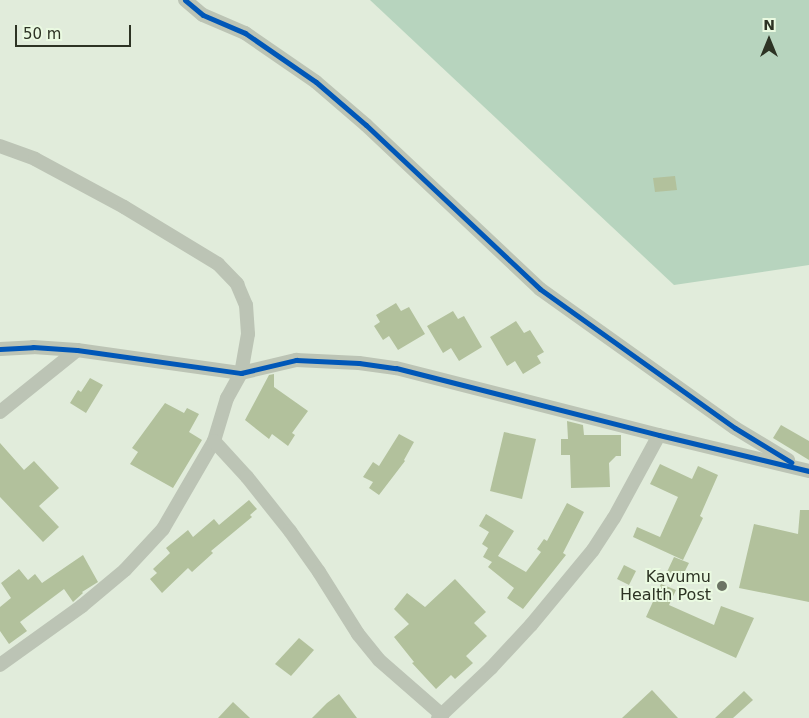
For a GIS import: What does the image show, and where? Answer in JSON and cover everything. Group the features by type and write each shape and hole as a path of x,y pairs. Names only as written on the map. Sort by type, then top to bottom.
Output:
{"street":[{"path":"185,0 203,15 252,38 316,82 366,125 540,289 735,428 804,469"},
{"path":"0,146 34,159 75,181 218,264 237,284 246,306 248,334 241,373 227,398 214,441 163,528 125,570 82,606 0,665"},
{"path":"0,349 34,347 77,350 241,373 296,360 359,363 396,368 659,435 804,469"},
{"path":"0,412 77,350"},
{"path":"214,441 247,477 290,531 319,572 358,634 379,660 440,716 491,668 531,625 593,550 614,518 659,435"}],"green space":[{"path":"370,0 809,0 809,265 674,285"}],"building":[{"path":"675,176 677,190 655,192 653,178"},
{"path":"396,303 401,311 409,307 425,334 398,350 389,336 383,340 374,326 380,322 376,315"},
{"path":"453,311 458,319 464,316 482,347 459,361 451,348 443,353 427,326"},
{"path":"516,321 524,333 530,330 544,352 537,356 541,363 523,374 515,361 507,366 490,337"},
{"path":"274,374 274,387 308,411 292,433 295,435 288,446 272,434 269,439 245,420 269,375"},
{"path":"90,378 103,385 86,413 70,403 78,390 81,392"},
{"path":"165,403 184,413 187,408 199,414 189,432 202,440 173,488 130,464 138,452 132,448"},
{"path":"567,421 583,425 584,435 621,435 621,456 616,456 609,463 610,487 571,488 570,455 561,455 561,439 568,439"},
{"path":"781,425 809,441 809,460 773,438"},
{"path":"504,432 536,439 522,499 490,491"},
{"path":"399,434 414,442 405,461 379,495 369,488 373,482 363,477 373,462 379,466"},
{"path":"0,443 24,470 34,461 59,488 39,506 59,527 43,542 0,497"},
{"path":"660,464 692,479 698,466 718,475 700,516 703,518 683,560 633,537 637,527 660,537 678,497 650,484"},
{"path":"249,500 257,509 250,515 252,517 211,551 213,553 192,572 188,568 162,593 150,579 157,573 153,569 170,553 166,548 188,530 193,537 214,519 219,525"},
{"path":"567,503 584,512 563,553 566,555 523,609 507,598 514,588 488,567 492,562 483,557 488,548 482,544 489,532 479,526 486,514 514,531 498,556 526,572 541,552 537,549 544,539 547,541"},
{"path":"800,510 809,510 809,602 739,588 754,524 798,534"},
{"path":"83,555 98,582 82,592 73,602 64,589 20,622 27,631 9,644 0,631 0,607 11,598 1,583 19,569 28,580 35,574 42,583"},
{"path":"674,557 689,563 683,575 667,572"},
{"path":"624,565 636,571 629,585 617,579"},
{"path":"455,579 486,612 474,623 487,636 466,656 473,663 455,679 451,675 436,689 412,663 414,662 394,637 409,624 394,609 407,593 425,607"},
{"path":"661,584 676,590 669,605 714,625 721,606 754,618 736,658 646,617"},
{"path":"299,638 314,650 291,676 275,664"},
{"path":"652,690 678,718 622,718"},
{"path":"744,691 753,700 733,718 715,718"},
{"path":"339,694 357,718 312,718 327,703"},
{"path":"233,702 250,718 218,718"}],"cycle path":[{"path":"185,0 203,15 245,33 316,82 366,125 540,289 735,428 791,462"},
{"path":"0,349 33,347 77,350 241,373 296,360 359,363 396,368 809,471"}],"place":[{"name":"Kavumu Health Post","path":"722,586"}]}
